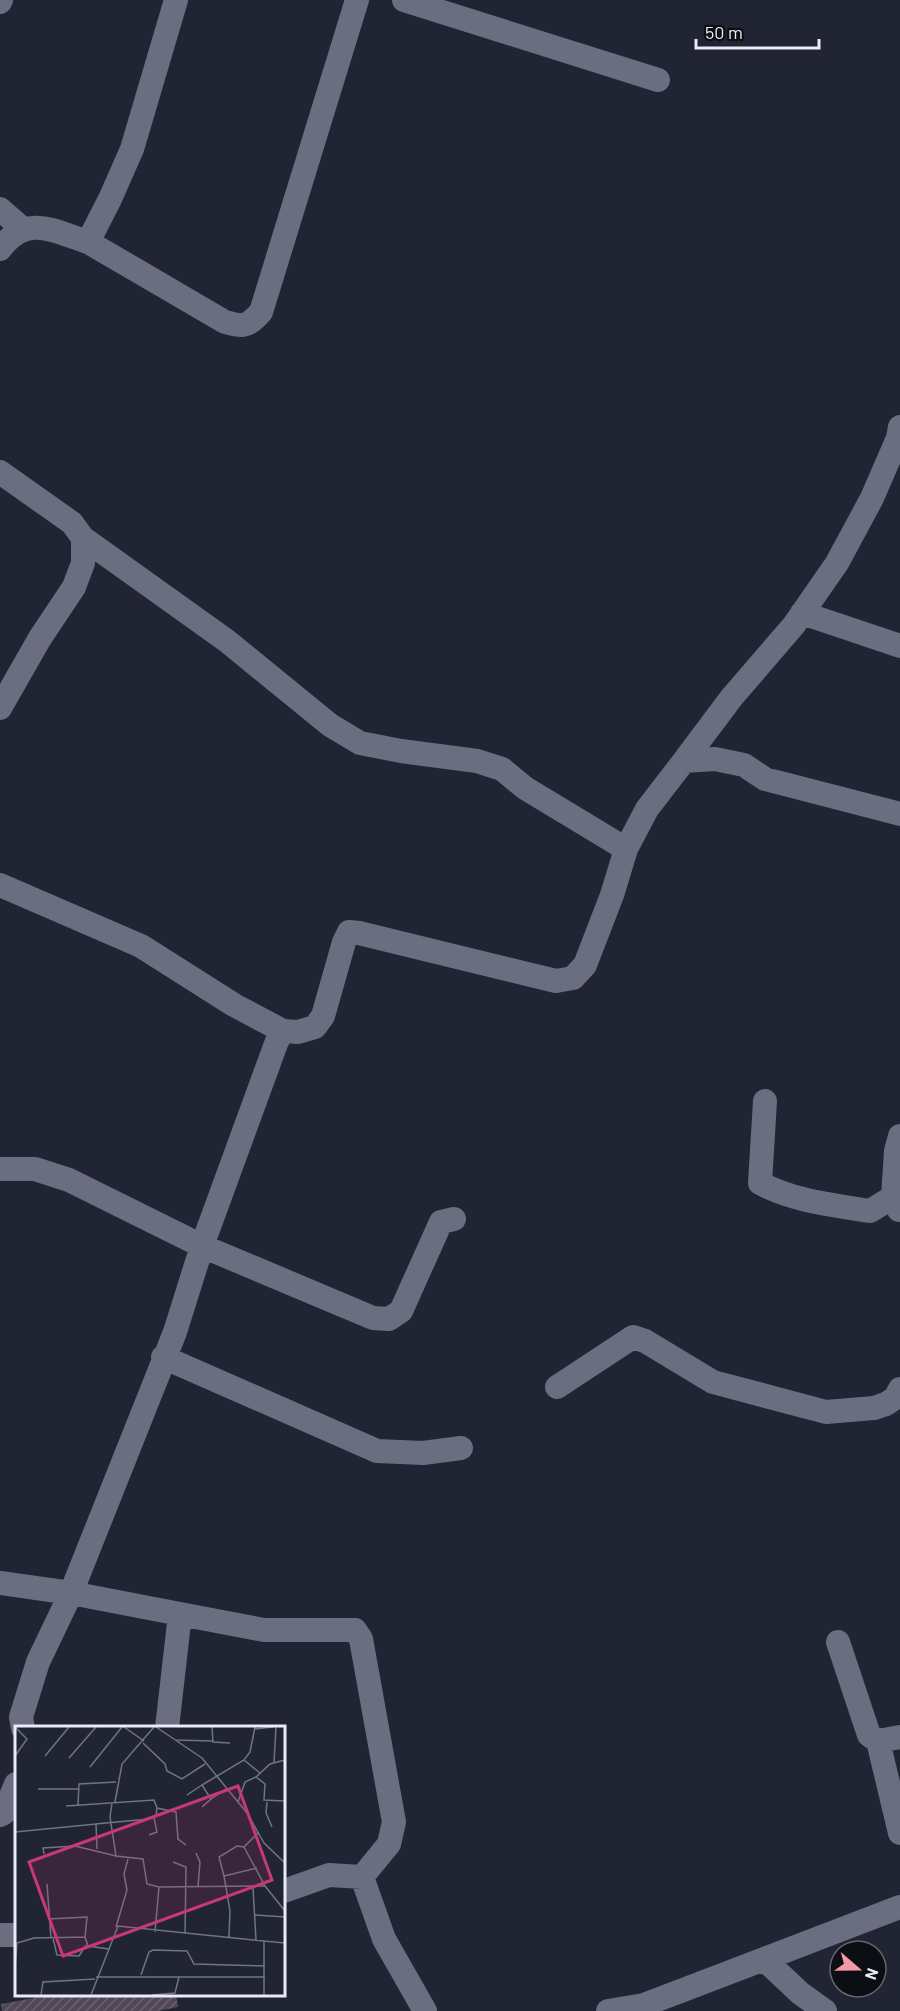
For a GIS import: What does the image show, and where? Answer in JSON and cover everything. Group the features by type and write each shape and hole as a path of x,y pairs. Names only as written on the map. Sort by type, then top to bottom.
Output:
{"street":[{"path":"88,243 132,149 176,0"},
{"path":"0,249 6,241 23,229 40,226 88,243 225,322 240,326 250,324 261,312 357,0"},
{"path":"404,0 658,80"},
{"path":"0,209 23,229"},
{"path":"0,885 141,946 234,1005 283,1030 298,1032 315,1027 324,1016 344,942 350,932 556,981 573,978 585,965 612,895 626,849 647,809 732,697 802,613 837,563 872,498 898,438 900,428"},
{"path":"0,472 72,523 83,538 227,641 330,725 360,743 477,761 502,768 525,788 626,849"},
{"path":"0,708 40,638 74,587 83,563 83,538"},
{"path":"802,613 900,646"},
{"path":"684,761 715,759 744,765 765,779 900,814"},
{"path":"22,1726 21,1717 38,1662 71,1593 163,1357 175,1332 202,1246 283,1030"},
{"path":"765,1101 760,1183 771,1189 818,1203 870,1211 898,1209 896,1151 900,1136"},
{"path":"0,1169 35,1169 69,1179 202,1246 374,1318 389,1319 401,1311 441,1222 454,1219"},
{"path":"557,1387 633,1337 645,1341 713,1382 826,1412 874,1408 895,1398 900,1389"},
{"path":"163,1357 377,1451 423,1454 461,1448"},
{"path":"0,1583 71,1593 264,1630 355,1630 361,1639 394,1822 389,1844 362,1876"},
{"path":"167,1726 180,1614"},
{"path":"838,1642 869,1735 889,1739 900,1833"},
{"path":"0,1815 4,1813 15,1786"},
{"path":"285,1891 329,1875 362,1876"},
{"path":"362,1876 384,1938 425,2011"},
{"path":"608,2011 644,2005 900,1907"},
{"path":"765,1960 800,1993 825,2011"}],"building":[{"path":"44,1996 176,1996 178,2007 158,2011 2,2011 1,2004"}]}
